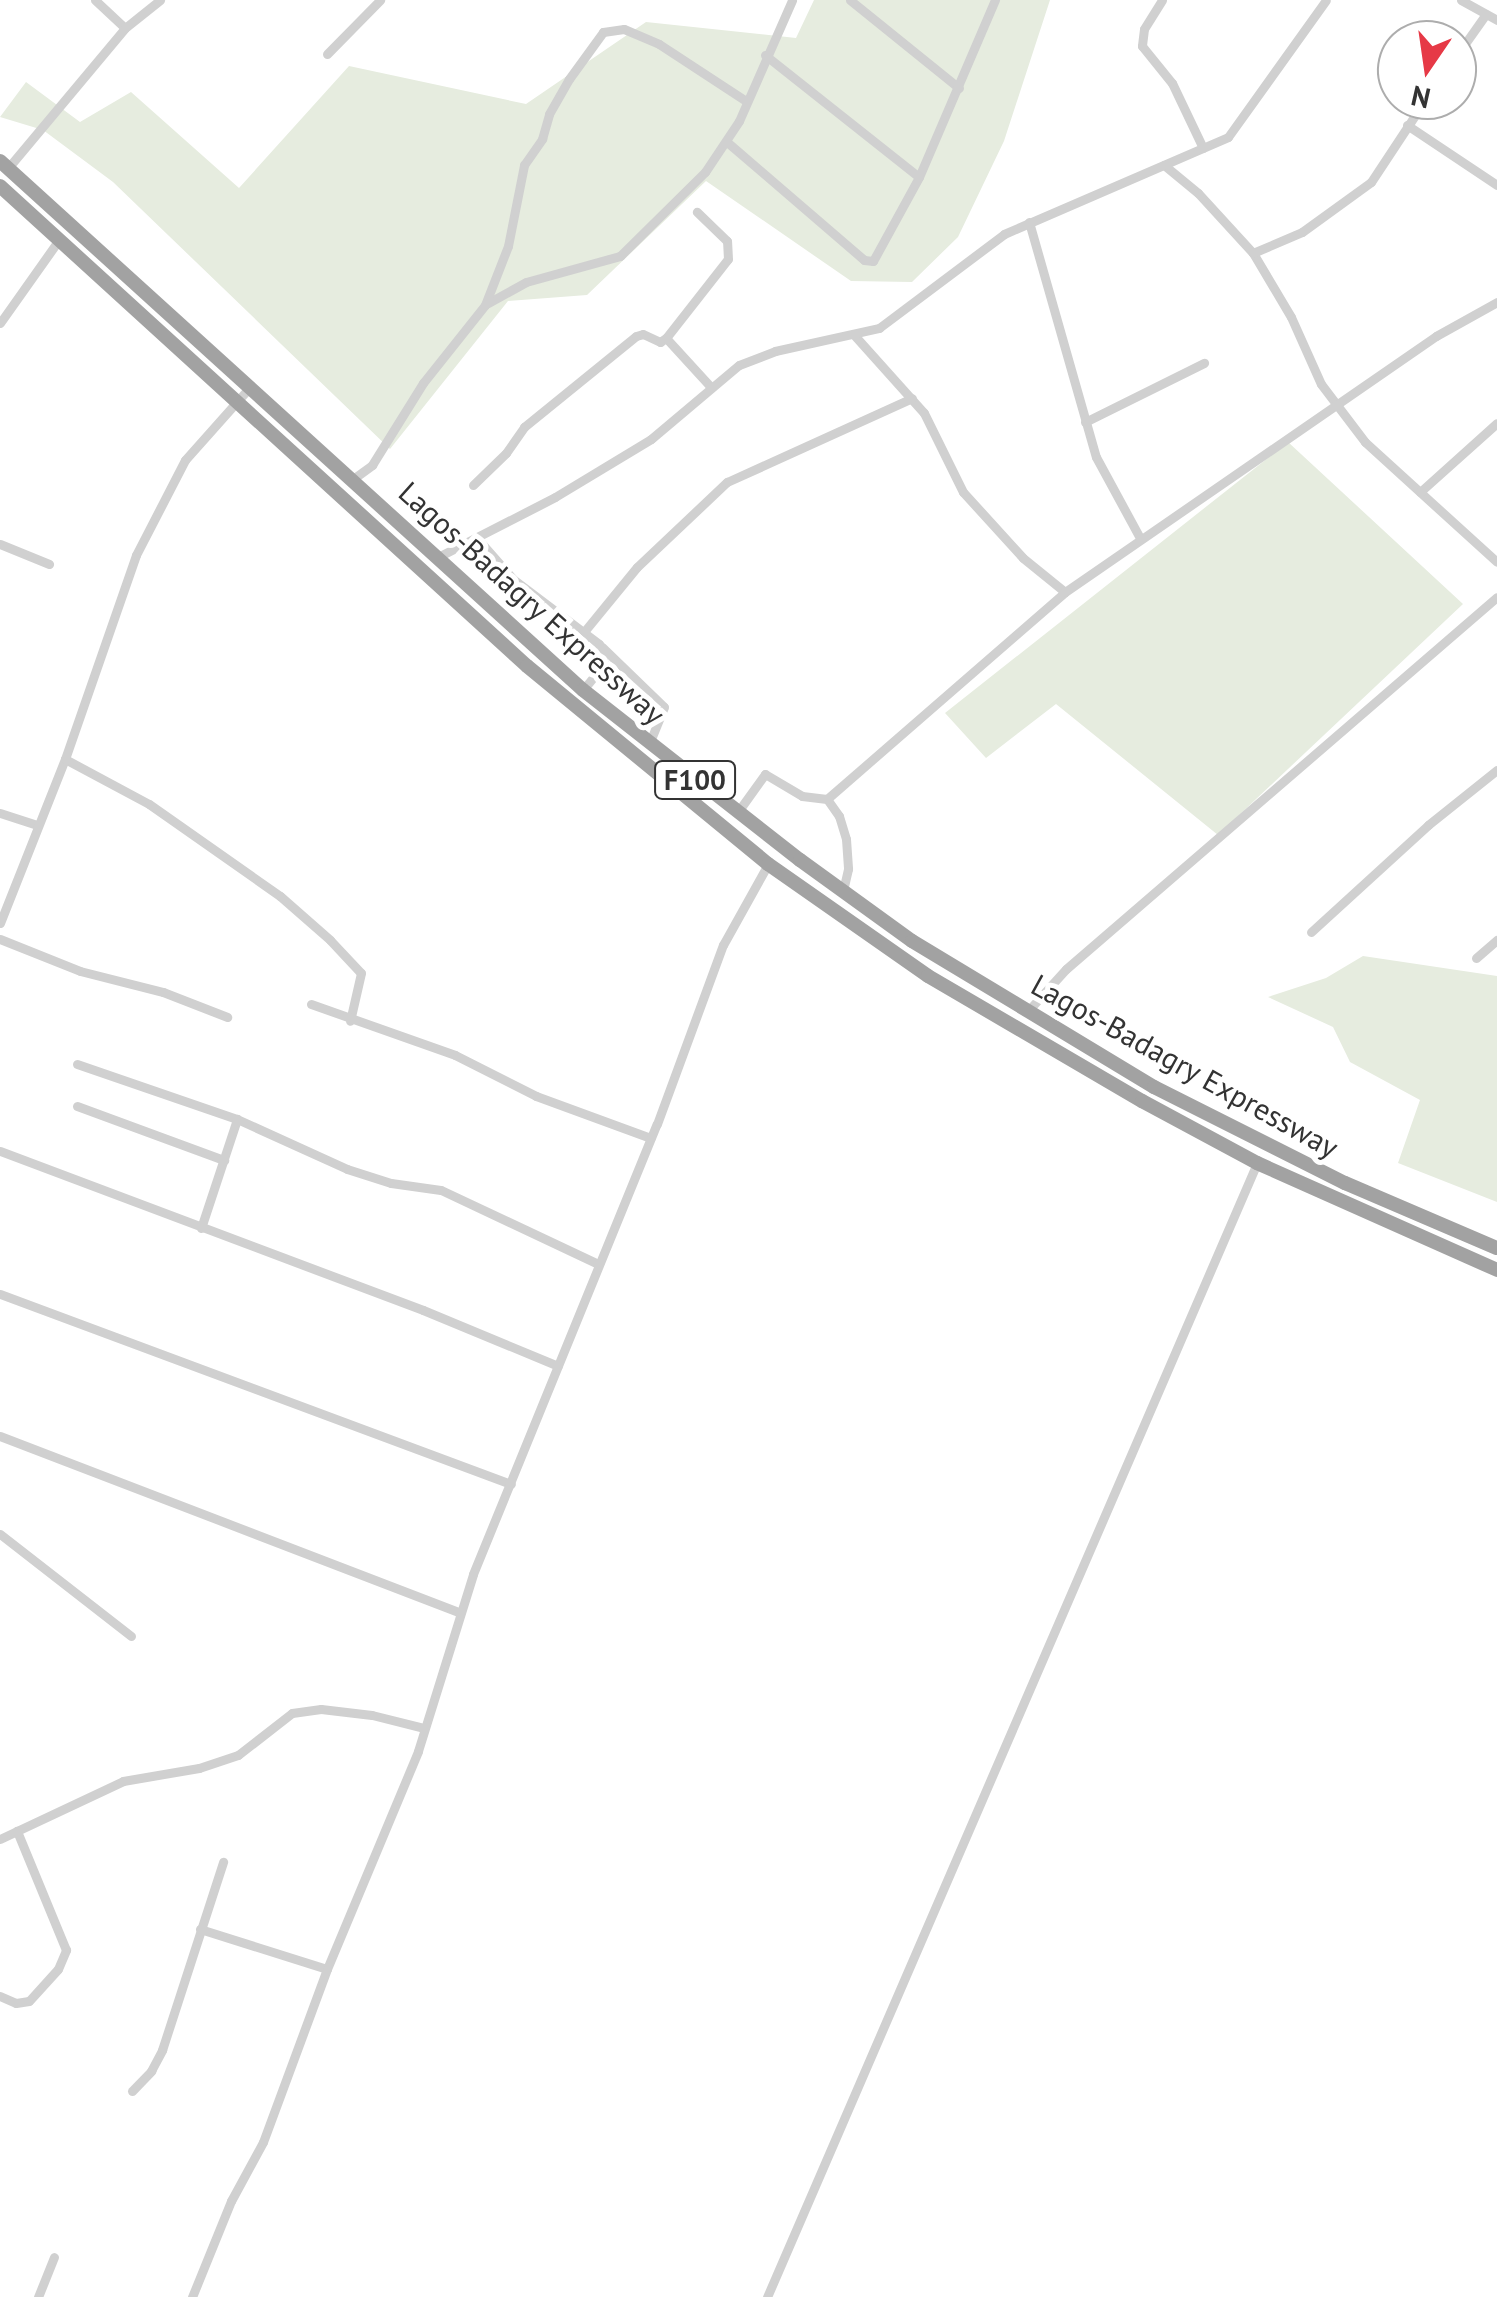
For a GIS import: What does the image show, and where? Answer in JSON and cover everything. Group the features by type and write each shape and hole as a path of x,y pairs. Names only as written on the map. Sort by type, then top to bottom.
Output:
{"highway":[{"name":"Lagos-Badagry Expressway","path":"4,164 583,690 736,813 843,890 1027,1012 1154,1086 1284,1154 1497,1248"},
{"name":"Lagos-Badagry Expressway","path":"0,186 527,666 768,864 928,976 1257,1163 1497,1270"}],"street":[{"path":"95,0 125,28"},
{"path":"4,164 125,28 160,0"},
{"path":"327,54 380,0"},
{"path":"485,304 526,282 620,256 705,172 727,142 792,0"},
{"path":"850,0 959,88"},
{"path":"727,142 869,262 878,258 919,177 996,0"},
{"path":"1162,0 1144,28 1142,46 1172,84 1203,148"},
{"path":"438,557 555,497 651,439 739,365 776,351 879,328 1004,234 1228,137 1264,93 1326,0"},
{"path":"1461,0 1497,20"},
{"path":"1477,27 1486,14"},
{"path":"352,480 372,466 414,397 485,304 508,246 524,166 542,139 549,114 569,79 603,32 624,29 658,44 746,101"},
{"path":"765,54 919,177"},
{"path":"1254,253 1302,232 1344,206 1372,182 1411,120"},
{"path":"1407,125 1497,185"},
{"path":"1164,166 1198,192 1254,253 1336,405 1365,442 1464,527 1497,562"},
{"path":"473,485 506,454 524,428 636,336 643,334 660,342 666,338 723,268 729,252 727,241 697,212"},
{"path":"1029,222 1096,458 1140,538"},
{"path":"0,323 58,240"},
{"path":"827,799 1065,592 1436,336 1497,302"},
{"path":"855,336 912,398 964,492 1023,558 1065,592"},
{"path":"666,338 710,386"},
{"path":"1085,422 1204,363"},
{"path":"0,923 65,759 136,555 184,460 251,386"},
{"path":"583,633 638,567 727,482 912,398"},
{"path":"1420,492 1497,423"},
{"path":"476,537 512,579 599,644 664,707 649,744"},
{"path":"0,544 49,564"},
{"path":"1027,1012 1066,968 1497,597"},
{"path":"583,690 604,664 599,644"},
{"path":"65,759 149,804 280,896 330,940 361,973 350,1021"},
{"path":"1311,932 1428,825 1497,770"},
{"path":"736,813 765,774 802,796 827,799 840,816 846,839 848,869 843,890"},
{"path":"0,813 37,825"},
{"path":"192,2297 231,2201 262,2142 424,1728 458,1612 651,1138 723,944 768,864"},
{"path":"0,939 80,971 149,987 227,1017"},
{"path":"1476,958 1497,940"},
{"path":"311,1004 454,1055 536,1096 651,1138"},
{"path":"77,1064 237,1119 375,1178 441,1190 598,1264"},
{"path":"77,1106 224,1160"},
{"path":"201,1228 237,1119"},
{"path":"0,1151 558,1366"},
{"path":"767,2297 1257,1163"},
{"path":"0,1294 511,1484"},
{"path":"0,1436 458,1612"},
{"path":"0,1534 131,1636"},
{"path":"0,1839 123,1781 199,1768 238,1756 292,1714 322,1709 372,1715 424,1728"},
{"path":"0,1996 16,2003 29,2001 58,1969 66,1950 18,1831"},
{"path":"132,2091 151,2071 162,2050 223,1862"},
{"path":"200,1929 327,1969"},
{"path":"38,2297 54,2257"}],"shaded area":[{"path":"814,0 1050,0 1004,141 958,237 912,282 851,281 706,181 587,295 508,301 390,449 113,182 43,130 0,117 26,82 80,122 131,92 239,188 349,66 526,104 646,22 796,38"},
{"path":"1288,442 1463,604 1218,835 1056,704 986,758 945,713"},
{"path":"1363,956 1497,976 1497,1202 1398,1163 1420,1100 1350,1062 1333,1027 1268,997 1326,978"}]}
